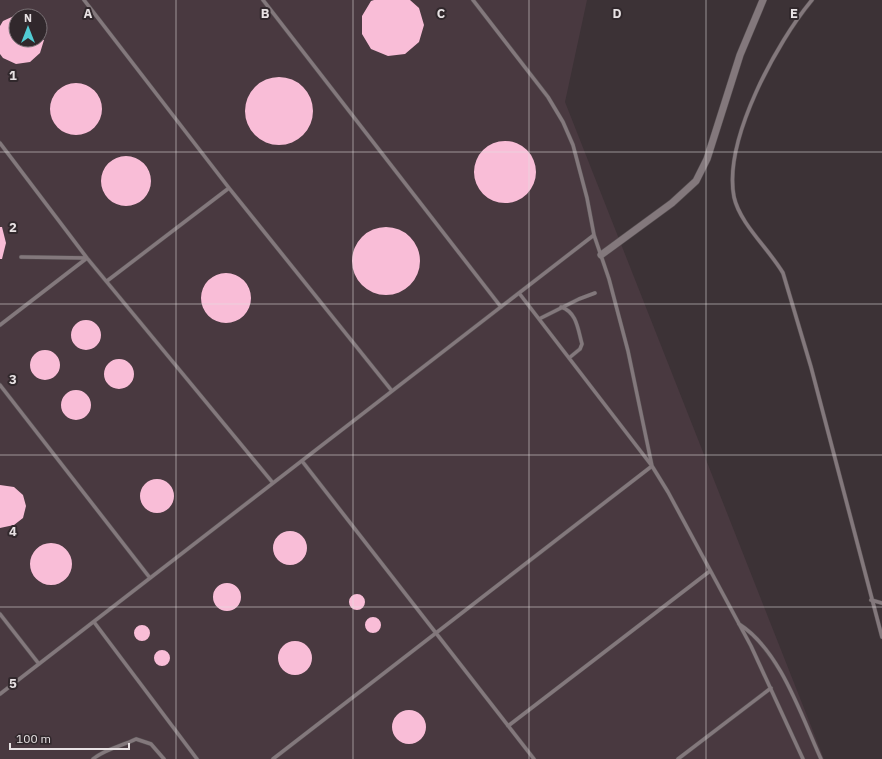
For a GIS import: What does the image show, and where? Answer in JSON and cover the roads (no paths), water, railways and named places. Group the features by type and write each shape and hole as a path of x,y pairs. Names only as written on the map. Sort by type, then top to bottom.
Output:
{"street":[{"path":"601,255 672,203 696,181 707,159 740,55 763,0"}],"lane":[{"path":"84,0 230,188 392,391"},
{"path":"263,0 501,307"},
{"path":"473,0 548,97 563,122 573,145 587,198 594,235 628,351 652,466"},
{"path":"812,0 781,44 748,111 739,137 735,158 734,197 740,212 775,259 783,273 811,367 871,600 882,637"},
{"path":"0,143 87,258 273,483"},
{"path":"106,281 230,188"},
{"path":"0,694 594,235"},
{"path":"21,257 87,258"},
{"path":"0,324 87,258"},
{"path":"520,293 652,466 668,492 771,688 803,759"},
{"path":"540,319 561,307 595,293"},
{"path":"561,307 568,309 573,314 582,344 580,349 569,358"},
{"path":"0,385 150,578"},
{"path":"302,461 435,634 534,759"},
{"path":"273,759 652,466"},
{"path":"508,726 710,571"},
{"path":"871,600 882,603"},
{"path":"0,614 39,664"},
{"path":"94,622 197,759"},
{"path":"738,623 752,632 778,666 821,759"},
{"path":"678,759 771,688"},
{"path":"93,759 101,753 120,747 136,739 151,744 164,759"}]}
